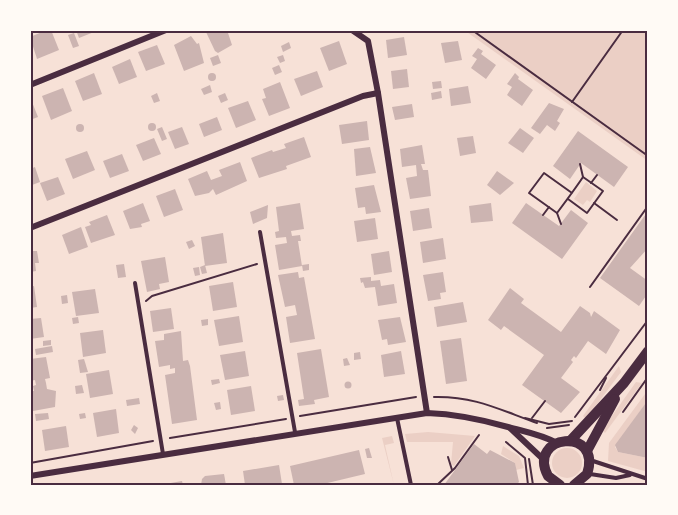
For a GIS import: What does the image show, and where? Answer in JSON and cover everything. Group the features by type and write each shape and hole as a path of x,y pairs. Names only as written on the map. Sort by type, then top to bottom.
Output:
{"street":[{"path":"30,85 166,30"},
{"path":"352,30 368,41 427,413"},
{"path":"30,228 363,96 378,93"},
{"path":"560,485 545,480 544,460 551,447 571,440 624,383 648,351"},
{"path":"574,485 587,474 588,456 624,383"},
{"path":"30,475 396,416 427,413 461,414 540,434 557,443"},
{"path":"509,427 544,460"},
{"path":"571,440 588,456"}],"lane":[{"path":"260,232 295,432"},
{"path":"135,283 163,454"},
{"path":"396,416 411,485"},
{"path":"588,456 631,475 648,479"},
{"path":"587,474 616,478 631,475"}],"path":[{"path":"472,30 648,156"},
{"path":"572,102 623,30"},
{"path":"567,199 587,213 603,190 583,177 580,164"},
{"path":"561,224 557,213 530,192 544,173 572,193"},
{"path":"591,183 597,174"},
{"path":"557,213 583,177"},
{"path":"594,203 617,220"},
{"path":"590,287 648,206"},
{"path":"543,215 549,207"},
{"path":"139,306 152,296 242,267 265,263"},
{"path":"525,418 549,424 572,422 648,320"},
{"path":"617,420 648,377"},
{"path":"30,463 426,397 482,402 548,428 572,425 587,408 606,378"},
{"path":"532,418 545,401"},
{"path":"436,485 452,470 479,435"},
{"path":"528,485 525,458 506,442 515,446 529,458 533,485"},
{"path":"448,457 452,470"}],"shaded area":[{"path":"464,30 648,30 648,161"},
{"path":"586,182 597,191 590,202 587,200 583,205 574,199"},
{"path":"619,366 621,372 586,419 583,416"},
{"path":"636,382 642,383 605,433 602,430"},
{"path":"648,390 648,400 615,447 618,452 648,458 648,472 608,461 609,443"},
{"path":"428,432 475,436 454,466 451,464 453,442 407,442 405,434"},
{"path":"392,436 394,443 385,445 394,485 382,438"},
{"path":"503,446 519,456 524,468 516,470 515,463 501,454"},
{"path":"567,448 573,449 581,457 581,469 573,477 567,478 561,477 553,469 552,463 553,457 561,449"}],"building":[{"path":"51,30 59,50 37,59 30,37"},
{"path":"76,30 99,30 79,38"},
{"path":"227,30 232,45 218,53 215,51 206,32"},
{"path":"74,33 79,46 73,48 68,35"},
{"path":"191,36 197,44 199,43 204,63 184,71 174,45"},
{"path":"404,37 407,55 388,58 386,40"},
{"path":"339,41 347,64 329,71 320,48"},
{"path":"458,41 462,60 445,63 441,43"},
{"path":"289,42 291,48 283,52 281,46"},
{"path":"157,45 165,64 146,71 138,52"},
{"path":"478,48 483,51 481,54 496,65 486,79 471,68 477,59 472,56"},
{"path":"218,55 221,63 213,66 210,58"},
{"path":"283,55 285,61 280,63 277,57"},
{"path":"130,59 137,77 119,84 112,67"},
{"path":"279,65 282,72 275,75 272,68"},
{"path":"407,69 409,87 393,89 391,71"},
{"path":"317,71 323,87 301,96 294,79"},
{"path":"94,73 102,94 83,101 75,81"},
{"path":"212,73 216,77 212,81 208,77"},
{"path":"515,73 518,79 533,90 522,106 507,95 512,87 507,84"},
{"path":"441,81 442,88 433,89 432,82"},
{"path":"280,82 290,108 269,116 262,99 266,98 263,89"},
{"path":"210,85 212,92 204,95 201,89"},
{"path":"468,86 471,103 451,106 449,89"},
{"path":"63,88 72,111 51,120 42,96"},
{"path":"441,91 442,98 432,100 431,93"},
{"path":"157,93 160,101 154,103 151,96"},
{"path":"225,93 228,100 221,103 218,96"},
{"path":"30,97 38,117 30,120"},
{"path":"248,101 256,120 236,128 228,108"},
{"path":"549,103 564,109 557,121 560,123 555,131 547,125 540,134 531,128"},
{"path":"412,104 414,117 395,120 392,107"},
{"path":"217,117 222,130 204,137 199,124"},
{"path":"367,121 369,140 342,144 339,125"},
{"path":"152,123 156,127 152,131 148,127"},
{"path":"80,124 84,128 80,132 76,128"},
{"path":"162,127 167,139 162,141 157,129"},
{"path":"182,127 189,144 175,149 168,132"},
{"path":"520,128 534,138 523,153 508,143"},
{"path":"578,131 628,167 614,187 581,163 570,179 553,166"},
{"path":"473,136 476,153 460,156 457,138"},
{"path":"304,137 311,157 286,166 287,169 259,178 251,158 272,150 273,152 286,148 284,144"},
{"path":"154,138 161,154 143,161 136,145"},
{"path":"422,145 425,164 421,164 423,170 428,170 431,196 410,199 406,178 417,176 416,165 402,167 400,149"},
{"path":"370,147 376,173 356,176 354,149"},
{"path":"87,151 95,170 73,179 65,159"},
{"path":"122,154 129,171 110,178 103,161"},
{"path":"240,162 247,181 216,195 213,189 209,193 195,196 188,179 207,171 211,180 222,176 219,170"},
{"path":"35,167 40,182 32,185 30,169"},
{"path":"497,171 514,183 500,195 487,185"},
{"path":"58,177 65,194 47,201 40,183"},
{"path":"374,185 381,212 366,214 365,207 358,208 355,188"},
{"path":"175,189 183,210 164,217 156,196"},
{"path":"143,203 150,221 141,224 142,227 130,229 123,211"},
{"path":"300,203 304,229 291,231 292,236 300,235 301,241 298,241 302,266 279,270 275,245 287,243 286,237 276,238 275,232 279,231 276,207"},
{"path":"491,203 493,221 471,223 469,206"},
{"path":"526,203 559,226 571,210 588,223 562,259 512,223"},
{"path":"268,205 267,218 253,224 250,212"},
{"path":"429,208 432,228 413,231 410,211"},
{"path":"648,211 648,248 630,268 648,281 648,293 639,306 600,278"},
{"path":"107,215 115,235 91,243 85,227 91,225 89,222"},
{"path":"375,218 378,239 357,242 354,221"},
{"path":"81,227 88,247 69,254 62,235"},
{"path":"223,233 227,263 205,266 201,237"},
{"path":"443,238 446,259 423,263 420,242"},
{"path":"192,240 195,246 189,249 186,242"},
{"path":"33,245 33,251 37,251 39,263 35,263 36,271 30,272 30,246"},
{"path":"389,251 392,272 374,275 371,254"},
{"path":"165,257 169,282 159,284 160,289 147,292 141,261"},
{"path":"124,264 126,277 118,278 116,265"},
{"path":"309,264 309,270 303,271 302,265"},
{"path":"205,265 207,273 202,274 200,267"},
{"path":"199,267 200,275 195,276 193,268"},
{"path":"298,272 299,278 304,277 315,339 290,343 286,317 297,315 295,305 285,307 278,275"},
{"path":"443,272 446,292 440,293 441,299 428,301 423,275"},
{"path":"371,277 371,281 380,280 381,286 394,284 397,303 378,306 375,287 365,288 363,282 361,283 360,278"},
{"path":"233,282 237,307 213,311 209,286"},
{"path":"34,286 37,307 30,308 30,287"},
{"path":"510,288 524,299 521,303 561,332 580,306 590,313 591,317 594,311 620,330 606,354 588,341 576,358 574,356 571,360 573,362 561,378 580,392 561,413 522,385 544,355 504,326 501,330 488,320"},
{"path":"95,289 99,313 76,316 72,292"},
{"path":"67,295 68,303 62,304 61,296"},
{"path":"463,302 467,322 437,327 434,307"},
{"path":"171,308 174,329 153,332 150,311"},
{"path":"239,316 243,342 219,346 214,320"},
{"path":"78,317 79,323 73,324 72,318"},
{"path":"400,317 406,342 388,345 387,339 382,340 378,320"},
{"path":"41,318 44,337 30,339 30,319"},
{"path":"208,319 208,325 202,326 201,320"},
{"path":"103,330 106,353 83,357 80,333"},
{"path":"181,331 183,361 188,360 190,366 197,420 172,424 165,375 175,373 175,368 170,369 170,365 159,367 155,341 164,340 164,334"},
{"path":"461,338 467,381 446,384 440,341"},
{"path":"51,340 51,345 43,346 43,341"},
{"path":"52,346 53,352 36,355 35,349"},
{"path":"321,349 329,397 314,400 315,404 299,406 298,400 304,399 297,353"},
{"path":"245,351 249,376 225,380 220,355"},
{"path":"401,351 405,374 384,377 381,355"},
{"path":"360,352 361,359 354,360 354,353"},
{"path":"46,357 50,378 45,379 47,389 56,391 55,407 33,411 30,391 34,391 33,386 36,385 35,380 30,381 30,359"},
{"path":"347,358 350,365 344,366 343,359"},
{"path":"84,359 88,372 80,373 78,360"},
{"path":"109,370 113,394 90,398 86,374"},
{"path":"219,379 220,383 212,385 211,380"},
{"path":"348,382 351,385 348,388 345,385"},
{"path":"82,385 84,393 76,394 75,386"},
{"path":"251,386 255,411 231,415 227,390"},
{"path":"283,395 284,400 278,401 277,396"},
{"path":"139,398 140,404 127,406 126,400"},
{"path":"648,400 648,458 618,452 615,445"},
{"path":"220,402 221,409 216,410 214,403"},
{"path":"116,409 119,433 97,437 93,413"},
{"path":"48,413 49,419 36,421 35,414"},
{"path":"85,413 86,418 80,419 79,414"},
{"path":"134,425 138,428 135,434 131,430"},
{"path":"66,426 69,447 45,451 42,430"},
{"path":"474,444 487,454 490,450 515,463 519,482 516,485 444,485"},
{"path":"369,448 372,458 367,458 365,449"},
{"path":"359,450 365,474 319,485 294,485 290,466"},
{"path":"279,465 282,484 245,485 243,471"},
{"path":"224,474 226,485 201,485 205,476"},
{"path":"182,481 183,485 165,485 165,484"}]}
